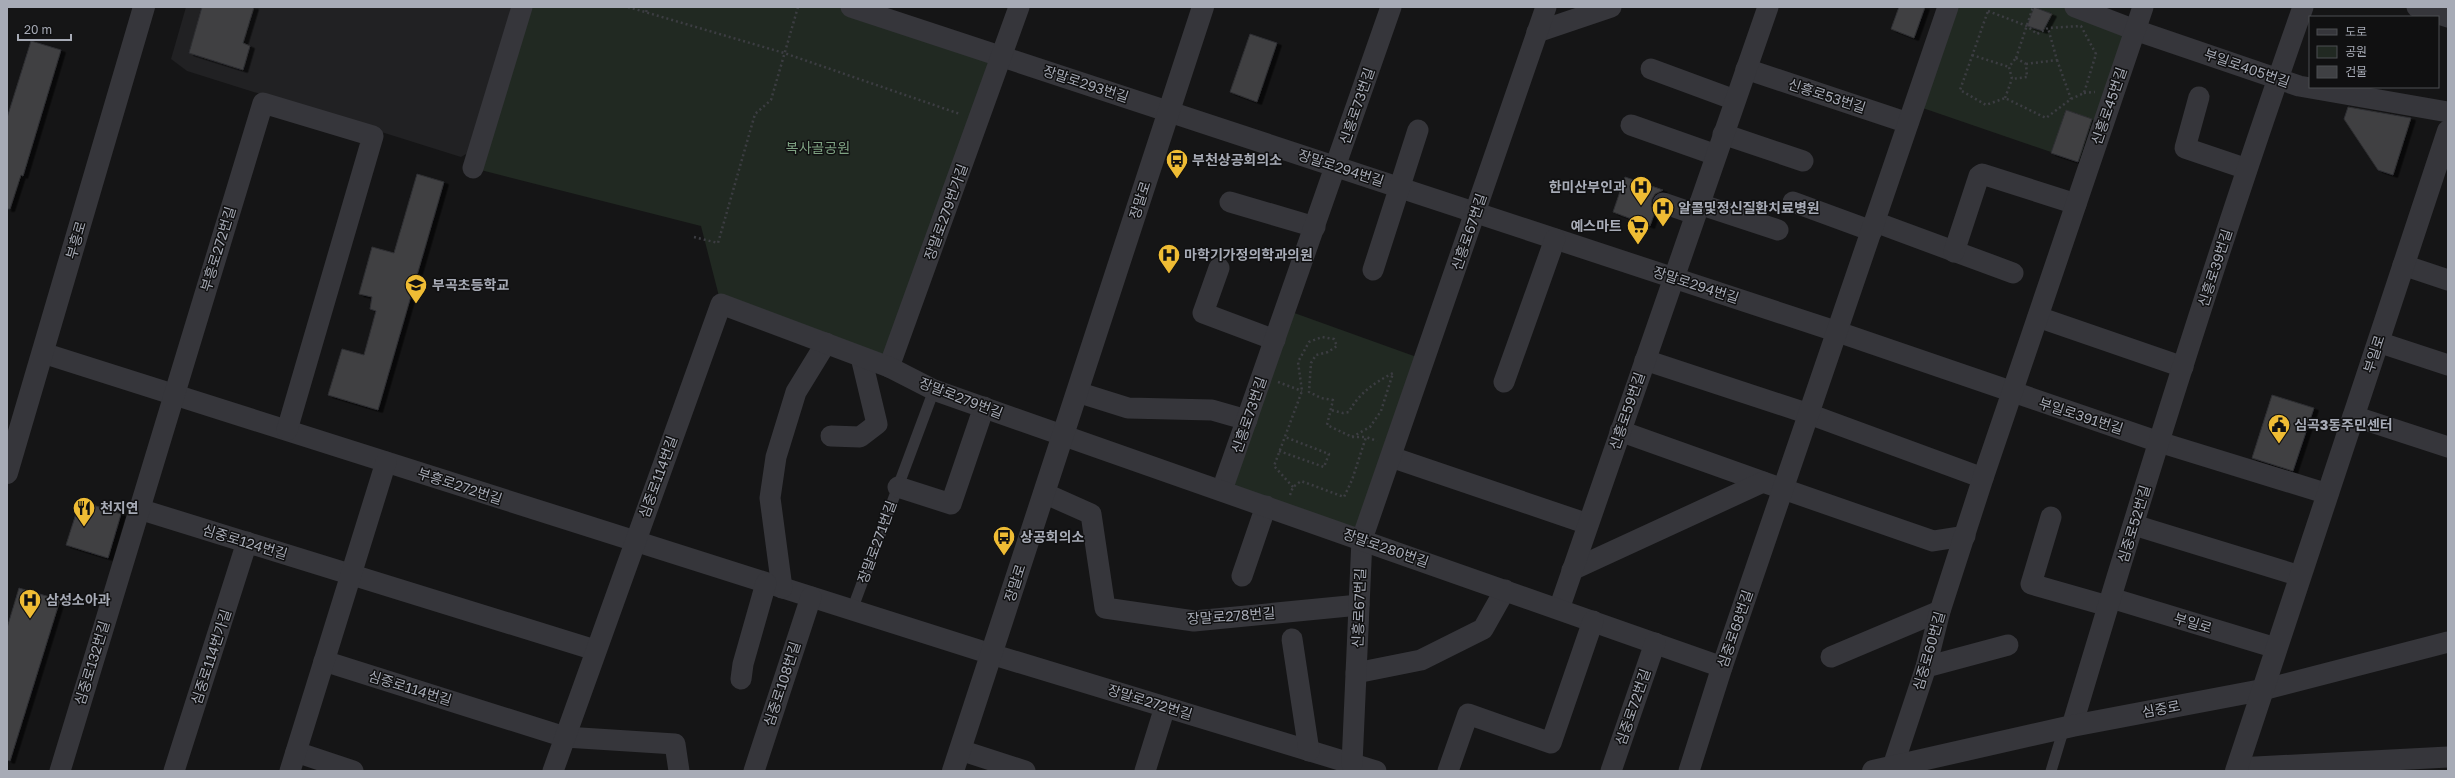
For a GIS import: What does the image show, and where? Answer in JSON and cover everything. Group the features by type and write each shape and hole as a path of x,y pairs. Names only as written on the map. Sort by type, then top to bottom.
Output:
{"street":[{"name":"부흥로","path":"7,473 144,7"},
{"path":"473,168 522,7"},
{"name":"장말로293번길","path":"851,7 876,11 1003,57 1169,111"},
{"path":"1003,57 1019,7"},
{"name":"장말로","path":"953,771 1203,7"},
{"name":"신흥로73번길","path":"1222,490 1391,7"},
{"name":"신흥로67번길","path":"1352,764 1362,540 1546,7"},
{"path":"1537,32 1611,7"},
{"name":"신흥로59번길","path":"1559,609 1768,7"},
{"path":"1838,332 1948,7"},
{"name":"부일로405번길","path":"2075,7 2135,30 2278,79 2309,88"},
{"name":"신흥로45번길","path":"2012,393 2143,7"},
{"name":"신흥로39번길","path":"2159,442 2247,169 2303,7"},
{"path":"2417,7 2448,17"},
{"name":"장말로279번가길","path":"889,367 1003,57"},
{"path":"1651,69 1736,100"},
{"name":"신흥로53번길","path":"1746,69 1908,123"},
{"name":"부일로405번길","path":"2311,88 2448,112"},
{"path":"2199,97 2185,148 2247,169"},
{"name":"부흥로272번길","path":"173,394 263,103 373,136 287,430"},
{"name":"장말로294번길","path":"1169,111 1838,332"},
{"path":"1631,125 1716,155"},
{"name":"장말로294번길","path":"1373,270 1418,130"},
{"name":"부일로","path":"2236,770 2448,131"},
{"path":"1723,134 1803,161"},
{"path":"1954,252 1979,176 1982,174 2076,204"},
{"path":"1230,202 1315,227"},
{"path":"1663,202 1697,209 1778,230"},
{"path":"1793,202 1954,252 2013,273"},
{"path":"1504,382 1555,239"},
{"path":"2404,266 2448,280"},
{"path":"1219,268 1203,313 1275,340"},
{"name":"장말로279번길","path":"721,304 889,367 934,390 1063,434"},
{"name":"심중로114번길","path":"553,771 634,541 721,304"},
{"path":"2038,317 2183,367"},
{"name":"부일로391번길","path":"1838,332 2012,393 2159,442 2328,494"},
{"name":"심중로68번길","path":"1689,771 1722,667 1838,332"},
{"path":"2378,342 2448,365"},
{"path":"741,679 743,664 774,585 770,498 776,457 796,392 826,343"},
{"name":"부흥로272번길","path":"43,353 634,541"},
{"path":"831,436 860,437 877,424 861,357"},
{"path":"1645,360 1809,414 1983,478"},
{"path":"1077,392 1128,408 1212,410 1247,420"},
{"name":"심중로60번길","path":"1883,769 1926,667 1940,611 2012,393"},
{"name":"심중로132번길","path":"60,771 173,394"},
{"name":"장말로271번길","path":"898,487 951,504 984,407"},
{"path":"2354,416 2448,447"},
{"path":"1620,431 1933,541 1965,536"},
{"name":"장말로280번길","path":"1063,434 1722,667"},
{"name":"심중로52번길","path":"2068,727 2134,525 2159,442"},
{"path":"1393,452 1588,524"},
{"path":"353,771 293,762 386,462"},
{"path":"1572,570 1763,482"},
{"name":"장말로278번길","path":"1044,493 1091,514 1105,608 1194,621 1359,605"},
{"path":"1242,576 1274,508"},
{"name":"심중로124번길","path":"139,509 351,574"},
{"path":"2051,518 2031,584 2109,602"},
{"path":"2134,525 2300,576"},
{"path":"634,541 991,654"},
{"name":"심중로114번가길","path":"174,771 247,542"},
{"path":"351,574 596,650"},
{"path":"1356,673 1421,660 1483,629 1505,590"},
{"name":"심중로108번길","path":"754,771 811,597"},
{"name":"부일로","path":"2109,602 2276,648"},
{"path":"1831,657 1940,611"},
{"path":"1448,771 1468,714 1551,743 1593,621"},
{"path":"1292,639 1309,751"},
{"name":"심중로","path":"1883,769 2068,727 2262,690 2448,642"},
{"name":"심중로72번길","path":"1611,771 1655,643"},
{"path":"1926,667 2008,645"},
{"name":"장말로272번길","path":"991,654 1376,771"},
{"name":"심중로114번길","path":"324,661 565,736"},
{"path":"1145,771 1165,707"},
{"path":"565,736 675,744 679,771"},
{"path":"960,750 1025,771"},
{"path":"2236,770 2448,757"}],"lane":[{"path":"898,487 934,390"},
{"name":"장말로271번길","path":"852,610 898,487"},
{"path":"2051,771 2068,727"}],"path":[{"path":"628,7 784,53 979,120"},
{"path":"646,12 648,7"},
{"path":"694,237 718,243 755,114 771,100 798,7"},
{"path":"2009,67 2016,58 2033,7"},
{"path":"1988,11 2027,26 2037,34 2048,28 2081,26 2096,54 2084,93 2070,99 2046,118 2005,98 1986,105 1960,90 1988,11"},
{"path":"2048,28 2070,99"},
{"path":"1972,55 2009,67"},
{"path":"2016,58 2026,64 2057,60"},
{"path":"2012,79 2027,77 2026,64"},
{"path":"2005,98 2012,79 2009,67"},
{"path":"1293,487 1274,466 1302,391 1298,362 1308,342 1322,337 1334,339 1337,346 1328,352 1316,355 1311,363 1309,392 1321,398 1333,400 1327,425 1352,437 1366,437 1393,452"},
{"path":"1331,410 1343,413 1349,412 1355,401 1374,383 1392,373 1381,411 1370,427 1352,437"},
{"path":"1262,377 1302,391"},
{"path":"1279,451 1324,467 1329,454 1285,437"},
{"path":"1274,508 1293,487 1301,481 1344,497 1352,480 1366,437"}],"shaded area":[{"path":"186,7 515,7 473,150 461,157 187,71 171,59"}],"green space":[{"name":"복사골공원","path":"522,7 851,7 1003,57 889,367 721,304 701,226 473,168"},
{"path":"1948,7 2075,7 2135,30 2089,165 1914,105"},
{"path":"1286,310 1425,360 1362,539 1222,490"}],"building":[{"path":"202,7 254,7 243,43 250,46 243,70 189,53"},
{"path":"1899,7 1925,7 1914,38 1891,29"},
{"path":"2034,7 2052,14 2043,31 2027,26"},
{"path":"1250,34 1277,43 1257,102 1230,92"},
{"path":"31,41 61,50 23,176 21,175 10,209 7,209 7,118"},
{"path":"2348,107 2411,118 2393,175 2378,170 2344,119"},
{"path":"2066,110 2092,119 2078,162 2051,153"},
{"path":"417,174 444,182 378,410 328,395 342,349 364,355 376,311 370,309 372,297 359,294 372,247 394,253"},
{"path":"1625,177 1663,190 1655,194 1652,199 1651,206 1655,212 1650,226 1613,212"},
{"name":"심곡3동주민센터","path":"2272,395 2314,408 2293,471 2252,458"},
{"path":"80,501 121,514 108,558 66,545"},
{"path":"19,588 60,600 10,761 7,760 7,628"}],"place":[{"name":"부천상공회의소","path":"1177,180"},
{"name":"한미산부인과","path":"1641,206"},
{"name":"알콜및정신질환치료병원","path":"1663,228"},
{"name":"예스마트","path":"1638,246"},
{"name":"마학기가정의학과의원","path":"1169,274"},
{"name":"부곡초등학교","path":"416,304"},
{"name":"심곡3동주민센터","path":"2279,444"},
{"name":"천지연","path":"84,528"},
{"name":"상공회의소","path":"1004,556"},
{"name":"삼성소아과","path":"30,620"}]}
